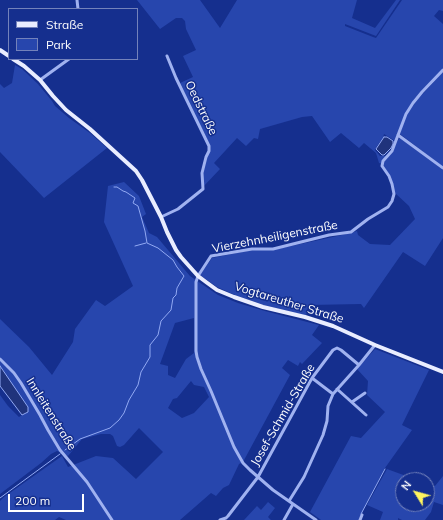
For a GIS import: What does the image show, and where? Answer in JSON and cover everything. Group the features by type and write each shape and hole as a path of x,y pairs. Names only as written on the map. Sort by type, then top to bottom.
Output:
{"main road":[{"name":"Vogtareuther Straße","path":"15,60 40,80 66,110 90,129 136,171 161,217 166,232 180,257 198,276 216,290 263,307 324,322 375,345 443,372"}],"street":[{"name":"Oedstraße","path":"161,217 178,209 203,189 202,173 209,151 209,146 167,56"},
{"path":"40,80 68,60"},
{"name":"Vierzehnheiligenstraße","path":"198,276 211,256 252,249 273,249 329,235 351,232 368,219 388,207 394,194 389,176 382,166 383,160 392,151 406,114 412,103 443,70"},
{"path":"398,135 443,168"},
{"path":"198,276 195,286 196,351 200,370 211,391 234,447 250,470 273,490 316,520"},
{"path":"289,501 304,477 323,435 327,421 328,406 333,394 375,345"},
{"name":"Josef-Schmid-Straße","path":"220,520 228,516 258,477 312,378 334,350 337,348 359,365"},
{"name":"Innleitenstraße","path":"0,358 22,384 60,450 87,482 112,520"},
{"path":"312,378 333,394"},
{"path":"337,389 366,414"},
{"path":"352,402 364,393"},
{"path":"285,520 293,504"},
{"path":"360,520 362,515"}],"green space":[{"path":"137,0 200,0 220,28 237,0 357,0 352,18 375,28 396,0 400,0 376,36 345,24 345,26 376,38 402,0 443,0 443,11 439,10 434,16 443,24 443,69 415,98 395,141 384,134 375,150 380,156 387,156 382,164 379,163 376,153 364,143 359,148 341,133 330,142 312,116 302,117 260,129 258,139 254,138 246,146 237,138 214,163 220,169 203,187 203,173 210,151 210,145 180,83 193,77 183,56 196,50 186,29 185,21 182,18 176,18 160,29"},
{"path":"15,65 22,69 38,84 55,106 107,148 44,198 0,152 0,84 4,88 12,83"},
{"path":"443,72 443,167 400,134 408,112"},
{"path":"400,138 443,170 443,238 425,266 403,252 364,308 361,304 309,305 306,316 264,305 235,295 217,287 200,275 212,258 252,250 273,250 357,231 358,235 370,244 390,245 415,219 409,206 395,193 383,166 383,163 392,153"},
{"path":"124,182 139,196 146,214 142,217 149,233 157,237 190,276 218,295 238,303 319,325 312,335 322,343 302,364 300,362 298,366 288,360 282,368 290,375 243,462 239,464 229,485 223,488 216,496 211,493 180,520 66,520 59,517 55,520 0,520 0,501 62,456 68,467 96,456 113,458 136,479 163,452 139,428 124,445 120,447 117,446 113,436 110,434 101,434 82,439 68,456 57,451 51,454 0,494 0,395 19,417 28,412 28,407 0,366 0,319 29,347 52,375 73,342 75,329 96,300 105,306 133,286 104,222 108,186","holes":["194,318 194,353 186,359 175,378 168,375 168,366 160,364 175,323","191,381 194,385 204,387 209,397 194,413 182,418 168,408 173,399 177,398"]},
{"path":"375,349 429,370 402,425 412,430 385,468 359,520 321,520 310,512 351,436 361,438 385,412 367,395 368,381 357,369"},
{"path":"387,469 395,472 395,512 431,512 425,520 402,520 398,518 398,520 380,520 383,512 367,505"},
{"path":"443,476 443,505 435,502 435,486"},
{"path":"268,502 275,508 268,517 271,520 244,520 257,506 261,510"}],"shaded area":[{"path":"384,137 387,137 393,141 393,144 384,155 382,155 376,149"},
{"path":"0,366 28,407 28,412 22,415 0,386"}],"waterway":[{"path":"65,450 80,439 110,428 124,413 129,400 138,385 141,372 150,357 150,345 158,335 161,321 171,310 173,298 176,295 177,288 184,276 173,260 158,248 147,243 138,206 133,203 135,198 117,187 114,187"},
{"path":"135,246 146,243"},
{"path":"0,498 60,454"},
{"path":"361,514 385,469"}]}
